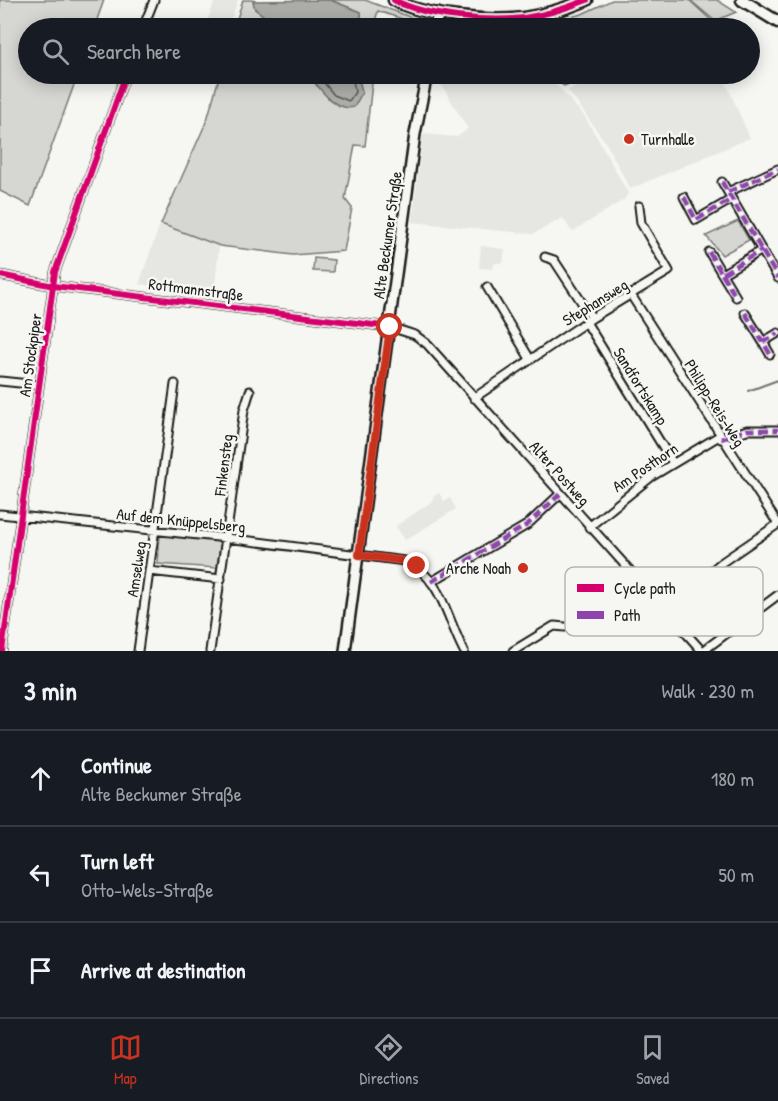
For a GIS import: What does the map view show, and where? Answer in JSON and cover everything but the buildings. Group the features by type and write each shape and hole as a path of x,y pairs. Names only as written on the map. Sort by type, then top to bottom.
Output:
{"main road":[{"path":"394,0 438,13 492,18 523,18 549,13 587,0"},
{"path":"742,0 778,22"}],"street":[{"path":"147,18 154,0"},
{"path":"437,18 438,13"},
{"name":"Am Stockpiper","path":"2,651 55,272 122,84"},
{"name":"Alte Beckumer Straße","path":"345,651 415,134 425,84"},
{"path":"684,198 696,220 730,195 778,169"},
{"path":"722,182 778,278"},
{"name":"Stephansweg","path":"474,398 589,320 669,271 641,223 639,206"},
{"path":"722,274 762,250"},
{"path":"709,252 736,297"},
{"name":"Sandfortskamp","path":"545,257 554,260 673,463"},
{"name":"Rottmannstraße","path":"0,275 54,286 390,327"},
{"path":"487,287 530,359"},
{"name":"Philipp-Reis-Weg","path":"631,295 720,437 778,524"},
{"path":"745,313 770,354"},
{"name":"Alter Postweg","path":"390,327 415,335 427,344 626,567"},
{"path":"763,342 778,333"},
{"path":"0,381 39,385"},
{"name":"Amselweg","path":"138,651 175,384"},
{"name":"Finkensteg","path":"210,651 244,410 250,391"},
{"name":"Am Posthorn","path":"590,527 621,499 673,463 720,437 747,430 778,430"},
{"path":"431,582 527,525 560,494"},
{"name":"Auf dem Knüppelsberg","path":"0,514 227,538 405,561 417,566 431,582 450,612 464,651"},
{"path":"716,567 778,524"},
{"path":"149,570 221,579"},
{"path":"763,606 778,595"},
{"path":"513,651 554,626 565,627"},
{"name":"Alter Postweg","path":"688,636 702,651"},
{"path":"702,651 722,636"}],"shaded area":[{"path":"0,0 104,0 98,18 18,18 18,84 74,84 30,206 0,191"},
{"path":"215,0 238,0 231,18 208,18"},
{"path":"243,0 253,0 255,9 267,18 237,18"},
{"path":"330,0 365,0 412,18 399,18 378,11 376,18 361,18 361,12"},
{"path":"612,0 689,0 709,18 567,18 582,14"},
{"path":"690,0 717,0 736,12 722,18 711,18"},
{"path":"217,84 316,84 362,93 360,84 372,84 365,146 355,145 345,199 352,208 344,251 293,255 220,246 161,224 207,120"},
{"path":"441,84 556,84 585,117 628,193 625,199 572,232 563,218 533,234 412,222 423,134 457,137 468,129"},
{"path":"582,84 726,84 750,138 630,189 606,143 568,90"},
{"path":"738,221 749,240 722,255 706,236"},
{"path":"160,224 219,246 214,294 139,284"},
{"path":"481,246 505,249 503,263 495,263 492,269 479,268"},
{"path":"314,258 334,260 333,272 313,271"},
{"path":"439,493 444,501 450,498 456,509 405,540 396,526 433,501 432,498"},
{"path":"160,534 221,542 217,568 158,564"}],"water":[{"path":"330,0 361,12 361,18 267,18 255,9 253,1"},
{"path":"317,84 360,84 362,93 354,107 347,108 328,98"}],"waterway":[{"path":"748,391 778,380"}],"marked path":[{"path":"728,192 778,169"},
{"path":"722,182 778,278"},
{"path":"684,197 696,220 732,199"},
{"path":"709,252 722,274 762,250"},
{"path":"722,274 736,297"},
{"path":"745,313 763,342"},
{"path":"770,354 763,342 778,333"},
{"path":"721,439 747,430 778,430"},
{"path":"431,582 527,525 560,494"}],"cycle path":[{"path":"394,0 422,11 466,18"},
{"path":"524,18 556,11 587,0"},
{"path":"2,651 55,272 122,84"},
{"path":"0,275 54,286 390,327"}],"place":[{"name":"Turnhalle","path":"629,139"},
{"name":"Arche Noah","path":"523,568"}],"route":[{"path":"390,327 359,555 405,561 417,566"}]}
